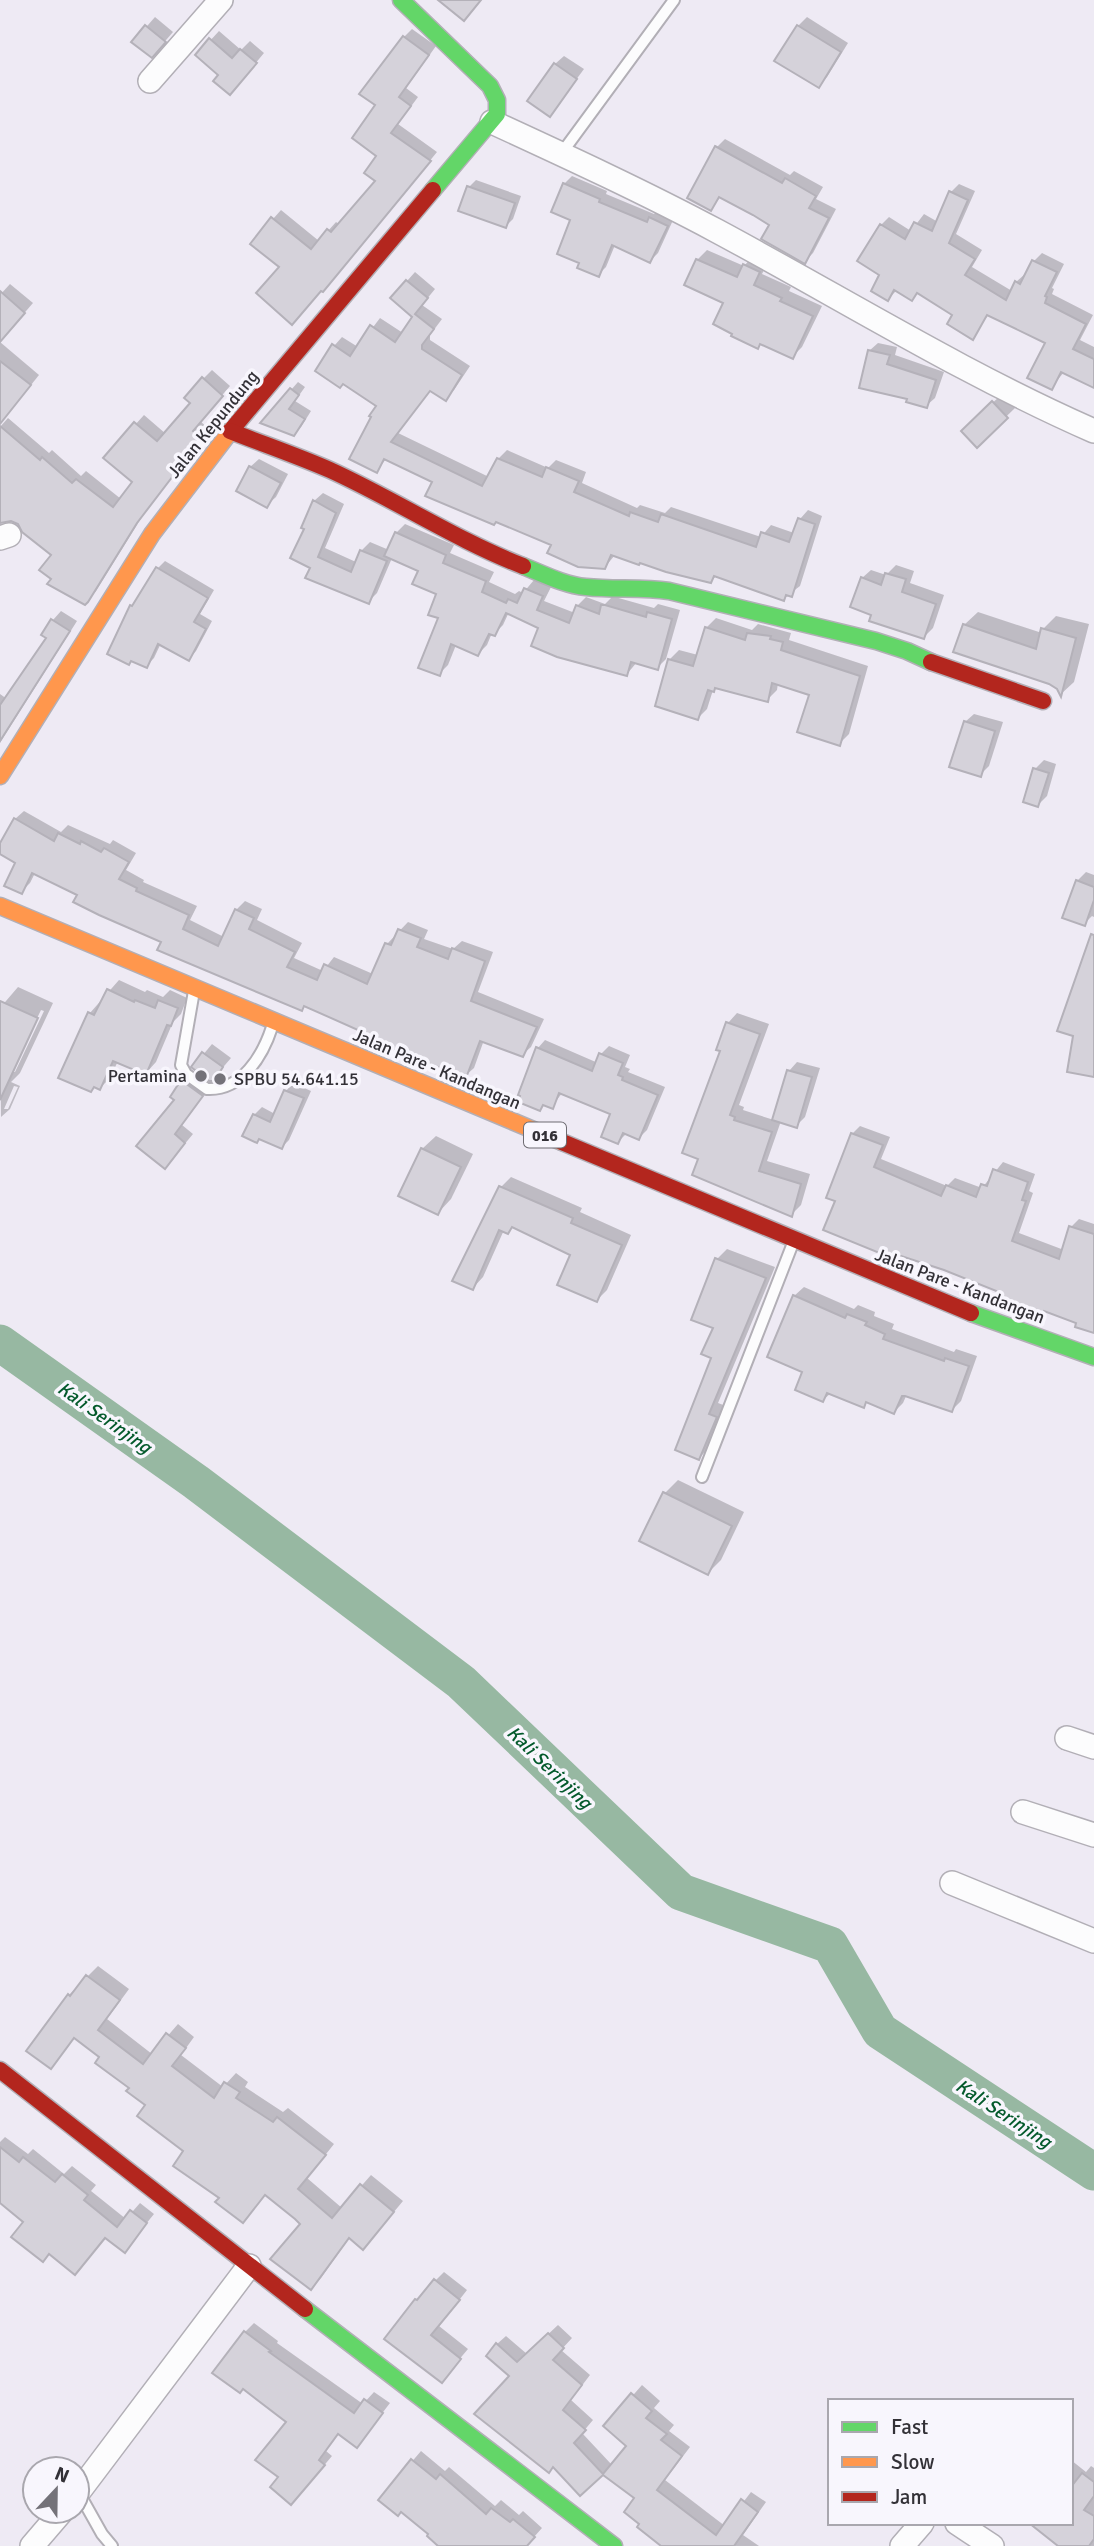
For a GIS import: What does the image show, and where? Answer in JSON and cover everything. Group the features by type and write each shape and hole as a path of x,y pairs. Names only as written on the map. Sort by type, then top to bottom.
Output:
{"street":[{"path":"150,81 221,0"},
{"path":"405,1 490,86 498,105 492,122 716,230 1032,404 1094,431"},
{"name":"Jalan Kepundung","path":"0,776 152,534 230,431 492,122"},
{"path":"230,431 330,470 444,527 481,550 567,583 585,587 638,587 668,591 876,641 907,651 938,666 1043,701"},
{"name":"Jalan Pare - Kandangan","path":"0,906 794,1240 992,1321 1094,1357"},
{"path":"1067,1738 1094,1746"},
{"path":"1023,1812 1094,1835"},
{"path":"952,1883 1094,1941"},
{"path":"0,2070 248,2266 614,2546"},
{"path":"91,2477 248,2266"},
{"path":"32,2546 50,2525"},
{"path":"902,2546 920,2525"},
{"path":"960,2525 992,2546"}],"lane":[{"path":"561,154 674,0"},
{"path":"195,988 185,1031 181,1065 186,1074 207,1089 216,1090 232,1082 256,1062 265,1049 274,1021"},
{"path":"702,1477 794,1240"},
{"path":"91,2516 112,2546"}],"building":[{"path":"438,0 481,0 464,21"},
{"path":"145,25 166,42 152,58 131,42"},
{"path":"797,25 841,52 819,88 774,61"},
{"path":"403,36 429,55 399,97 411,106 391,133 431,161 323,292 321,291 292,325 256,293 279,267 250,244 271,217 311,249 327,229 331,232 375,181 364,173 376,156 352,138 375,105 359,94"},
{"path":"209,38 232,58 240,49 257,63 230,95 213,81 218,75 195,55"},
{"path":"554,63 577,79 550,117 527,101"},
{"path":"715,146 782,183 785,178 816,196 809,208 829,218 805,264 761,239 769,225 753,215 719,197 711,211 687,198"},
{"path":"563,183 647,222 649,217 668,226 650,263 612,245 599,277 577,268 579,263 557,254 570,220 551,212"},
{"path":"467,186 515,203 506,228 458,211"},
{"path":"949,191 968,200 949,243 975,259 965,275 1006,300 1015,281 1020,284 1032,260 1057,272 1045,296 1045,303 1086,324 1073,349 1094,359 1094,388 1061,372 1052,390 1027,378 1045,343 987,315 973,340 947,324 952,315 917,293 912,301 894,290 888,301 871,291 879,275 857,261 880,224 905,239 914,222 932,231"},
{"path":"696,259 737,277 743,264 760,272 754,285 813,316 793,359 760,344 758,349 713,324 723,303 684,285"},
{"path":"406,280 428,298 415,314 434,329 422,349 462,375 446,401 430,391 391,442 482,486 497,458 542,477 546,467 579,481 574,492 629,516 630,512 658,522 661,514 756,547 761,532 789,542 798,518 815,524 792,597 786,595 784,601 714,576 711,583 611,555 605,569 578,567 547,553 551,545 425,496 432,482 384,459 377,473 349,459 376,406 343,384 340,388 315,371 332,344 350,356 370,325 395,342 412,317 390,298"},
{"path":"0,291 25,313 0,342"},
{"path":"868,350 890,355 887,364 936,380 927,408 906,402 907,399 859,388"},
{"path":"0,361 31,385 0,424"},
{"path":"202,377 223,396 193,431 202,438 137,523 88,602 85,605 47,584 51,579 39,570 51,555 22,532 18,524 11,521 0,523 0,426 72,483 76,479 113,507 132,482 103,458 134,422 157,441 190,403 184,398"},
{"path":"290,388 299,395 289,409 305,419 294,436 260,423"},
{"path":"992,401 1008,418 977,448 961,431"},
{"path":"249,466 281,483 267,508 236,491"},
{"path":"313,500 336,513 318,557 351,572 360,550 387,561 369,604 305,578 310,568 290,558 304,529 301,528"},
{"path":"395,532 446,555 443,563 486,581 482,592 506,603 508,599 517,603 524,588 543,596 537,610 569,623 576,605 599,614 601,605 605,605 646,617 647,612 672,619 658,670 631,662 627,676 557,657 531,646 538,628 506,613 495,636 489,634 478,656 451,644 440,676 418,668 438,618 428,615 436,594 412,584 418,571 384,556"},
{"path":"156,567 208,598 194,622 206,629 189,661 158,644 147,668 131,661 129,665 107,654 130,605 132,606"},
{"path":"885,573 906,579 902,592 936,604 924,639 869,621 871,615 850,607 861,577 881,585"},
{"path":"51,619 70,631 0,741 0,705 46,638 41,635"},
{"path":"963,624 1036,649 1041,628 1076,638 1061,697 1057,689 1049,684 953,652"},
{"path":"705,627 745,640 747,633 771,636 770,639 783,642 781,650 860,676 840,746 797,732 809,695 772,683 768,702 715,688 714,692 708,690 698,720 655,706 668,659 693,666"},
{"path":"964,721 995,731 981,777 949,767"},
{"path":"1033,768 1049,773 1038,807 1023,802"},
{"path":"14,818 54,841 58,833 101,852 104,848 129,862 119,879 137,888 136,891 189,915 183,929 218,946 235,909 254,918 249,929 295,952 287,967 317,980 324,964 367,984 385,943 391,945 398,929 421,938 417,947 448,959 452,948 485,961 471,1001 537,1027 523,1057 480,1041 466,1078 397,1051 365,1038 367,1034 304,1006 302,1011 157,950 161,942 73,902 77,895 32,873 22,894 4,886 15,863 0,854 0,843"},
{"path":"1076,880 1094,887 1094,900 1085,926 1062,918"},
{"path":"1091,934 1094,935 1094,1077 1067,1072 1073,1036 1057,1031"},
{"path":"107,989 134,1002 135,1000 155,1008 158,1000 178,1008 171,1026 167,1025 146,1075 113,1061 100,1090 94,1087 91,1092 58,1078 88,1012 94,1015"},
{"path":"0,1001 38,1018 0,1100"},
{"path":"726,1022 760,1034 730,1115 735,1117 734,1120 772,1132 759,1171 801,1184 792,1217 692,1175 698,1159 682,1153 720,1051 716,1050"},
{"path":"536,1047 592,1071 599,1053 623,1063 618,1075 623,1077 622,1080 658,1095 639,1140 623,1133 618,1144 601,1137 610,1114 559,1093 553,1109 543,1105 540,1111 518,1102 518,1095"},
{"path":"202,1052 223,1067 214,1081 209,1081 191,1067"},
{"path":"787,1070 812,1077 797,1128 772,1120"},
{"path":"181,1080 203,1096 175,1134 185,1143 165,1169 136,1146 174,1100 170,1097"},
{"path":"284,1090 304,1098 282,1149 259,1139 257,1143 242,1136 253,1114 270,1122"},
{"path":"851,1133 883,1145 874,1167 941,1196 946,1185 976,1197 981,1184 987,1186 993,1169 1028,1182 1022,1200 1026,1201 1012,1241 1059,1259 1069,1226 1094,1234 1094,1333 1075,1327 1076,1323 1044,1311 1043,1313 1022,1305 1020,1310 996,1301 999,1292 944,1270 901,1256 899,1261 823,1230 835,1201 826,1198"},
{"path":"421,1148 461,1167 438,1215 398,1196"},
{"path":"499,1186 573,1218 571,1223 622,1245 597,1302 557,1285 570,1255 512,1227 508,1234 499,1230 473,1290 452,1281"},
{"path":"715,1258 766,1278 709,1414 717,1417 699,1460 675,1450 711,1358 701,1354 713,1328 691,1320"},
{"path":"793,1295 845,1318 847,1314 867,1322 865,1325 885,1334 883,1339 944,1361 945,1358 969,1366 952,1412 902,1396 894,1414 866,1402 864,1408 827,1393 823,1402 795,1390 802,1372 767,1357"},
{"path":"663,1492 732,1526 708,1575 639,1541"},
{"path":"86,1975 120,2000 98,2030 143,2064 166,2033 186,2048 172,2066 214,2098 224,2082 240,2092 236,2098 273,2122 277,2117 326,2155 298,2189 332,2218 360,2184 394,2212 363,2250 349,2238 311,2290 270,2259 300,2224 295,2219 265,2195 243,2223 215,2202 219,2198 173,2166 183,2151 137,2116 145,2105 126,2091 129,2088 95,2063 99,2057 74,2038 51,2069 26,2051 68,1994 70,1996"},
{"path":"0,2147 19,2162 23,2157 55,2182 62,2174 88,2195 84,2200 117,2227 130,2210 147,2223 125,2253 105,2238 75,2275 49,2254 43,2262 11,2237 23,2222 0,2203"},
{"path":"434,2279 460,2300 431,2335 461,2359 442,2383 384,2339"},
{"path":"244,2331 354,2413 364,2399 383,2413 357,2448 338,2434 319,2460 325,2465 291,2505 270,2487 278,2477 255,2460 286,2422 243,2389 240,2393 212,2373"},
{"path":"548,2333 564,2348 553,2360 582,2385 563,2410 586,2430 574,2443 603,2474 626,2446 603,2426 631,2393 652,2411 646,2418 667,2434 661,2440 682,2456 657,2490 716,2535 741,2499 758,2512 734,2546 661,2546 637,2527 639,2524 624,2512 634,2498 603,2475 580,2496 553,2467 549,2473 474,2414 509,2376 486,2356 496,2343 517,2362"},
{"path":"411,2459 436,2479 440,2474 486,2514 491,2508 510,2522 513,2519 535,2537 527,2546 438,2546 401,2512 398,2516 378,2500"},
{"path":"1082,2473 1094,2482 1094,2496 1084,2510 1094,2516 1094,2539 1089,2546 1058,2546 1032,2525 1073,2525 1073,2484"}],"waterway":[{"name":"Kali Serinjing","path":"0,1343 196,1482 461,1682 681,1892 830,1945 880,2031 1094,2172"}],"traffic: fast":[{"path":"401,0 490,86 497,100 497,114 433,190"},
{"path":"523,566 578,586 669,591 876,641 931,662"},
{"path":"971,1313 1094,1357"},
{"path":"305,2309 614,2546"}],"traffic: slow":[{"path":"0,776 152,534 233,428"},
{"path":"0,906 562,1142"}],"traffic: jam":[{"path":"233,428 433,190"},
{"path":"230,431 330,470 498,556 523,566"},
{"path":"931,662 1043,701"},
{"path":"562,1142 971,1313"},
{"path":"0,2070 305,2309"}],"place":[{"name":"Pertamina","path":"201,1076"},
{"name":"SPBU 54.641.15","path":"220,1079"}]}
